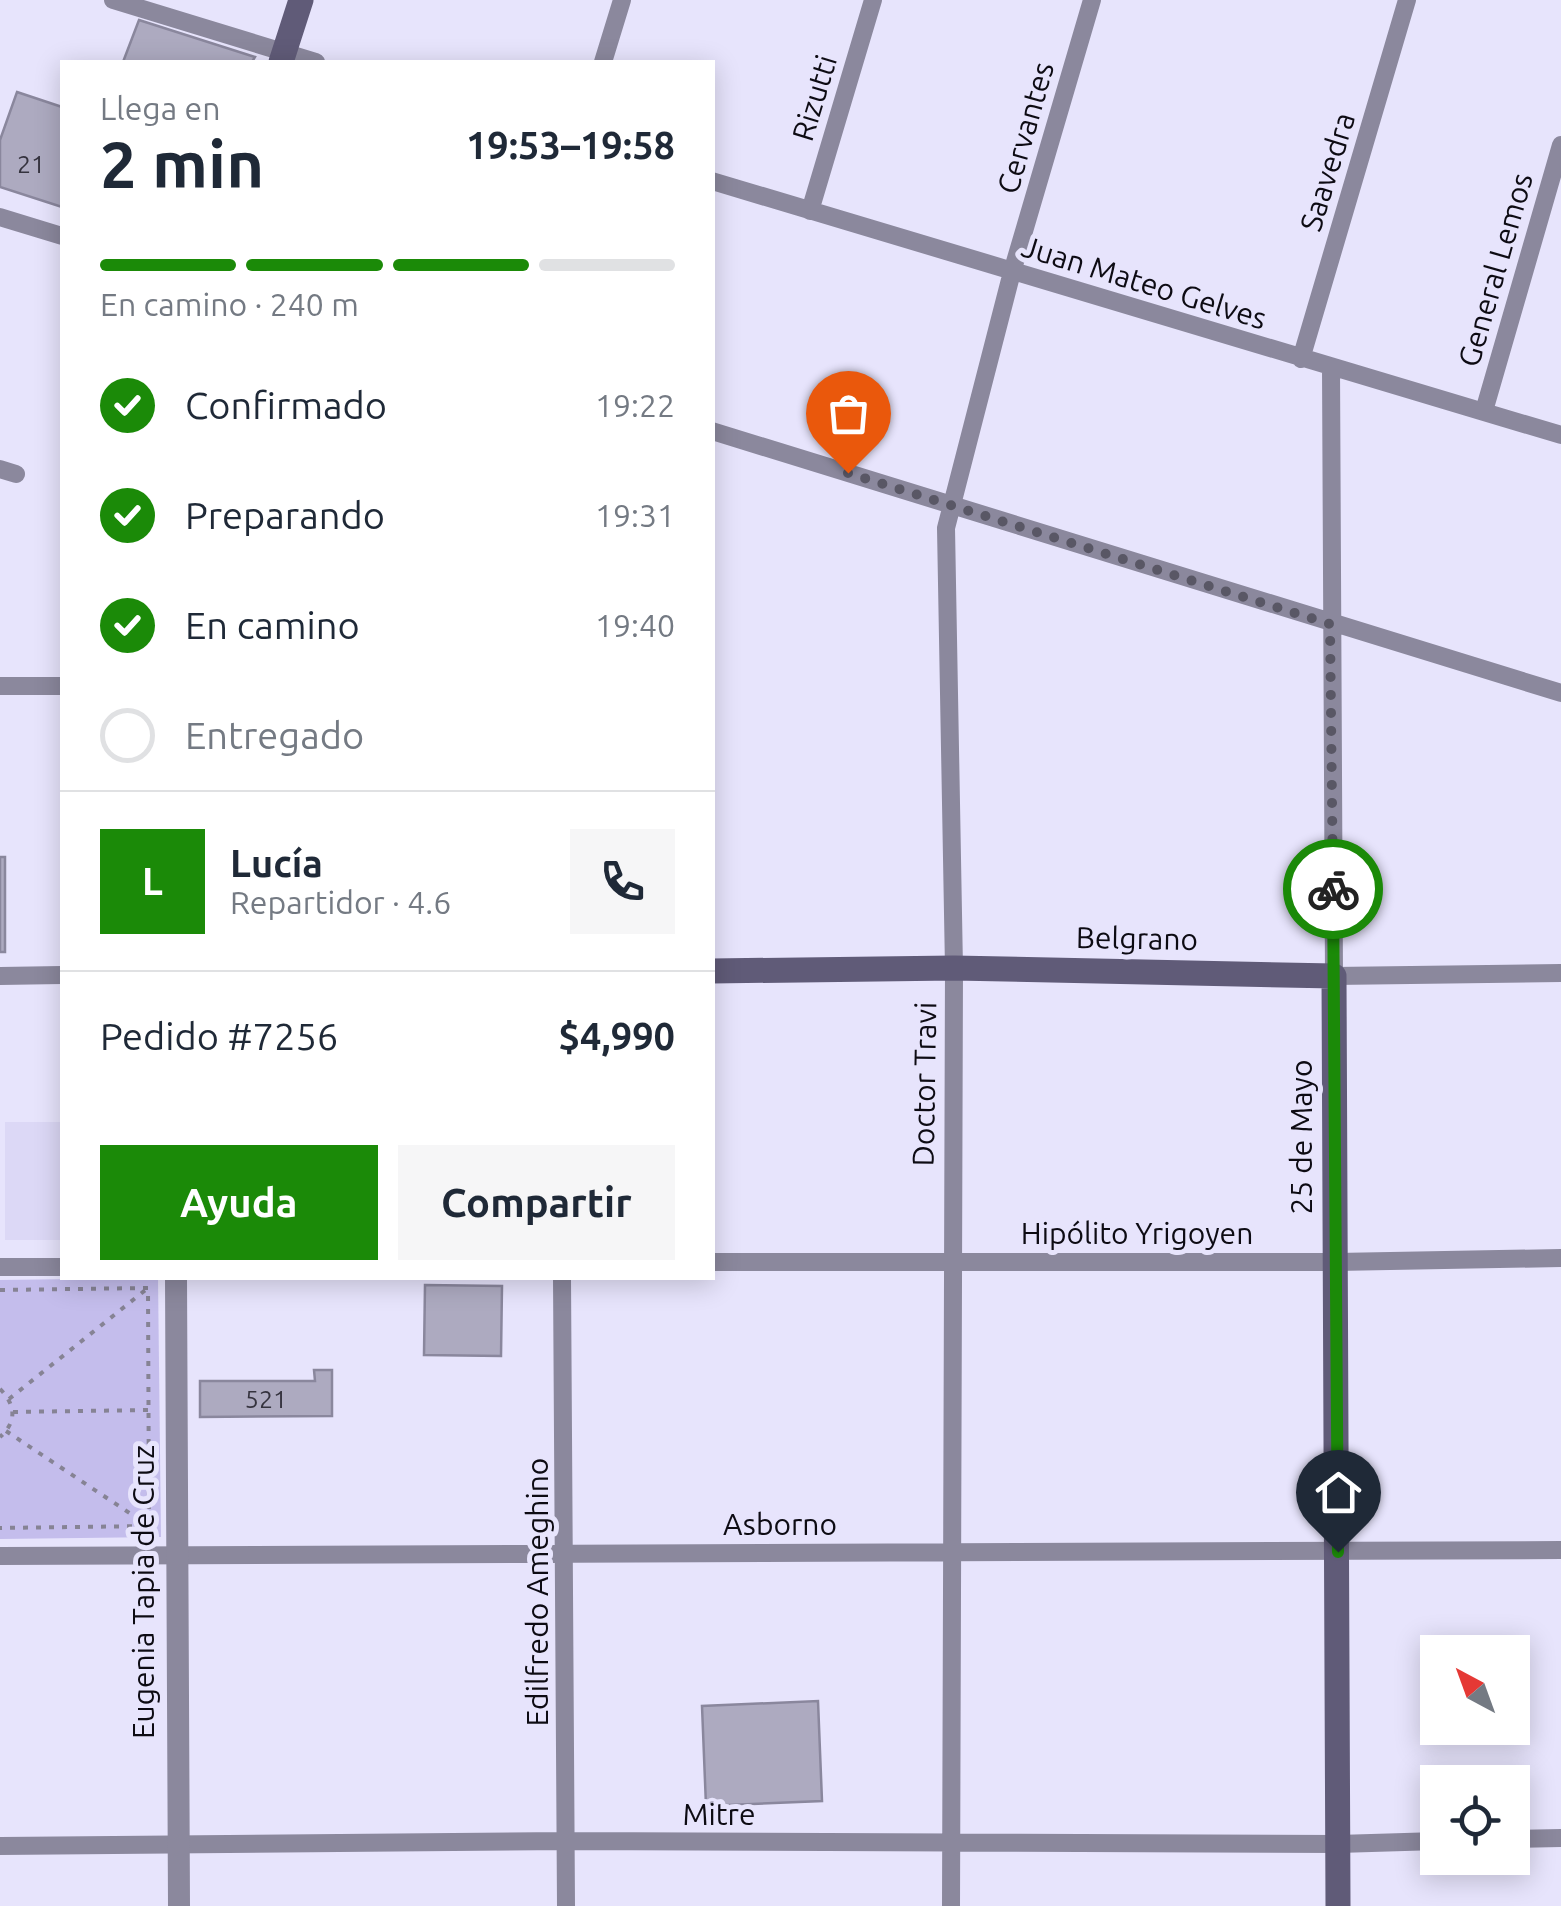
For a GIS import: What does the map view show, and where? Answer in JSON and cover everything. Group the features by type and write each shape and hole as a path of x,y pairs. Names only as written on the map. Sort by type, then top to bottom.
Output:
{"main road":[{"path":"284,58 301,0"},
{"name":"Belgrano","path":"715,971 954,968 1334,976"},
{"name":"25 de Mayo","path":"1334,976 1338,1906"}],"street":[{"path":"113,0 284,58"},
{"path":"604,60 622,0"},
{"name":"Rizutti","path":"810,211 873,0"},
{"name":"Cervantes","path":"1012,272 1092,0"},
{"name":"Saavedra","path":"1300,359 1408,0"},
{"name":"General Lemos","path":"1484,411 1552,204 1561,145"},
{"name":"Juan Mateo Gelves","path":"715,183 1561,435"},
{"path":"0,217 60,235"},
{"name":"Doctor Travi","path":"951,1906 954,968 946,528 1012,272"},
{"name":"25 de Mayo","path":"1331,368 1334,976"},
{"path":"715,432 1561,693"},
{"path":"0,686 60,686"},
{"name":"Belgrano","path":"1334,976 1561,973"},
{"path":"0,976 60,975"},
{"name":"Hipólito Yrigoyen","path":"715,1262 1561,1258"},
{"path":"0,1267 60,1267"},
{"name":"Eugenia Tapia de Cruz","path":"176,1280 179,1906"},
{"name":"Edilfredo Ameghino","path":"562,1280 566,1906"},
{"name":"Asborno","path":"0,1556 1561,1550"},
{"path":"1530,1839 1561,1838"},
{"name":"Mitre","path":"0,1846 566,1841 1420,1842"}],"path":[{"path":"0,1290 148,1288"},
{"path":"9,1399 148,1288"},
{"path":"148,1288 149,1526"},
{"path":"0,1389 14,1412 0,1437"},
{"path":"14,1412 148,1410"},
{"path":"6,1431 149,1526"},
{"path":"0,1528 149,1526"}],"shaded area":[{"path":"5,1122 60,1122 60,1240 5,1240"},
{"path":"0,1280 158,1280 161,1537 0,1539"}],"building":[{"path":"139,20 255,57 253,60 124,60"},
{"path":"17,92 60,106 60,206 0,187 0,140"},
{"path":"0,857 5,857 5,952 0,952"},
{"path":"425,1285 502,1286 501,1356 424,1355"},
{"path":"314,1370 332,1370 332,1416 200,1417 200,1381 315,1381"},
{"path":"818,1701 822,1801 706,1806 702,1706"}],"way so far":[{"path":"848,473 1330,624 1333,889"}],"route":[{"path":"1333,889 1338,1552"}]}
